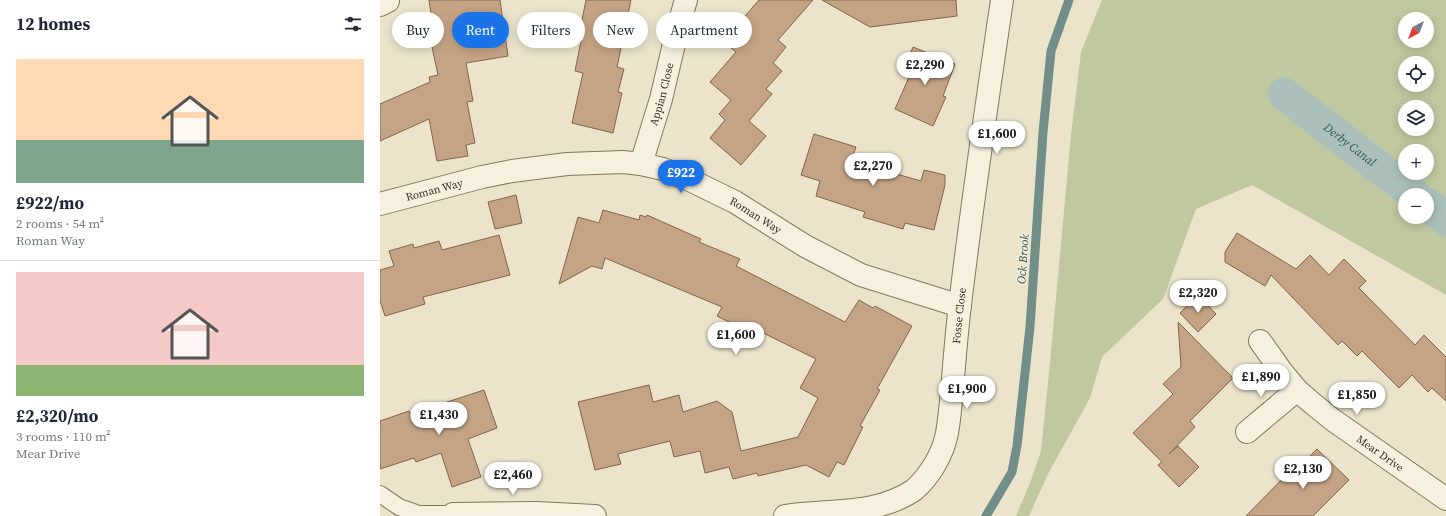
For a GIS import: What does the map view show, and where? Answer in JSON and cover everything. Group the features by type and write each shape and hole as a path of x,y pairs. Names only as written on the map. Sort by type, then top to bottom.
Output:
{"street":[{"name":"Appian Close","path":"641,164 661,99 686,0"},
{"name":"Fosse Close","path":"785,516 794,514 841,514 868,511 888,505 914,490 926,477 940,455 947,433 960,306 1002,0"},
{"name":"Roman Way","path":"380,204 482,177 512,171 567,164 623,162 641,164 662,169 722,195 806,246 861,275 960,306"},
{"name":"Mear Drive","path":"1260,341 1297,390 1333,420 1446,499"},
{"path":"1247,432 1297,390"},
{"path":"453,514 595,516"}],"lane":[{"path":"380,494 399,507 419,514 453,514"}],"green space":[{"path":"1102,0 1446,0 1446,295 1252,185 1196,209 1163,299 1102,357 1090,398 1048,474 1029,516 1016,516 1030,483 1041,451 1071,135 1081,52"}],"building":[{"path":"429,0 500,0 502,12 452,12 452,48 507,48 508,56 466,63 473,101 467,102 475,143 466,145 468,156 437,161 429,119 380,141 380,104 430,82 429,77 438,75 432,48 444,48 444,12 431,12"},
{"path":"586,0 631,0 628,12 593,12 593,48 621,48 617,67 624,69 618,92 622,93 613,133 572,123 583,73 575,71 580,48 585,48 585,12 584,12"},
{"path":"759,0 813,0 778,40 786,47 773,63 782,71 766,89 772,94 749,121 766,136 741,165 710,138 725,120 719,114 731,100 710,82 736,52 731,48 752,48 752,12 748,12"},
{"path":"822,0 956,0 957,16 870,27"},
{"path":"913,47 955,64 943,96 946,97 933,126 895,109 910,75 903,72"},
{"path":"814,134 856,147 851,161 921,181 924,170 945,175 945,185 934,230 905,223 903,229 863,217 865,212 816,196 820,181 801,175"},
{"path":"516,195 522,223 495,229 488,202"},
{"path":"603,210 639,220 640,215 646,217 647,215 701,239 699,242 740,259 736,266 845,322 859,300 873,308 875,306 912,326 877,389 880,390 860,426 863,427 844,465 837,462 829,477 806,465 758,476 757,473 733,479 729,467 705,473 700,451 674,457 670,441 618,454 621,464 595,470 578,402 649,385 653,402 679,395 683,412 717,401 732,412 741,451 798,437 818,398 800,388 816,359 755,329 753,334 717,316 722,307 605,258 602,269 592,266 559,284 578,217 599,223"},
{"path":"1237,233 1296,269 1310,255 1329,275 1344,259 1366,281 1359,288 1415,345 1424,335 1446,357 1446,401 1432,388 1428,392 1412,375 1399,388 1362,351 1357,356 1342,341 1338,345 1271,275 1265,286 1225,262 1225,252"},
{"path":"499,235 510,275 423,297 425,304 385,316 380,301 380,270 394,266 389,251 413,244 414,248 439,241 442,250"},
{"path":"1198,295 1216,314 1198,332 1180,313"},
{"path":"1178,322 1233,378 1190,421 1195,427 1169,454 1178,446 1199,467 1179,487 1158,465 1162,462 1133,433 1173,394 1163,384 1181,367"},
{"path":"484,390 497,428 468,439 481,477 452,487 441,453 416,462 414,458 380,469 380,421 409,411 410,414"},
{"path":"1317,449 1349,480 1313,516 1246,516 1294,467 1296,470"}],"waterway":[{"name":"Ock Brook","path":"986,516 1012,472 1017,446 1030,327 1043,132 1051,51 1069,0"},
{"name":"Derby Canal","path":"1284,94 1406,188"},
{"name":"Derby Canal","path":"1434,210 1446,219"}]}
